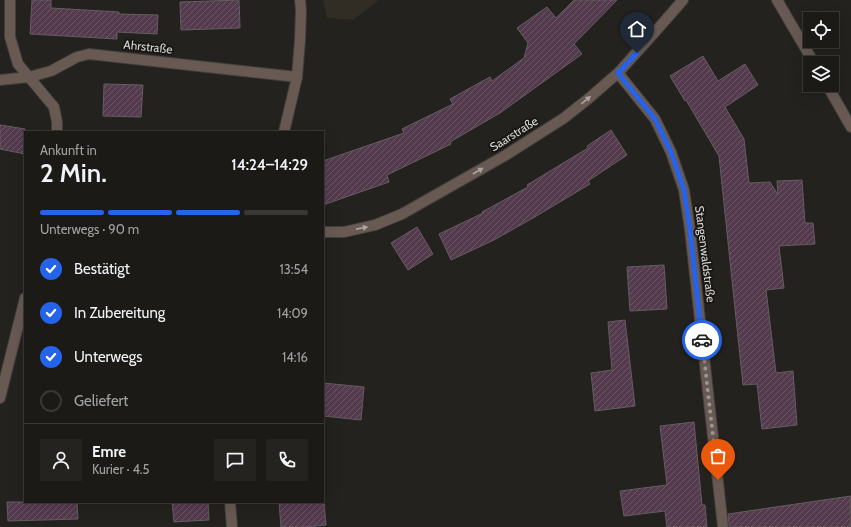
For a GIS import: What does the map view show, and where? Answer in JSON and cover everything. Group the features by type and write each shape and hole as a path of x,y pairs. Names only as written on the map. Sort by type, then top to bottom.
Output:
{"street":[{"path":"10,0 10,36 18,64 54,107 57,131"},
{"path":"284,131 297,77 300,40 300,0"},
{"name":"Saarstraße","path":"324,232 344,232 375,225 402,214 506,155 558,122 618,73 683,0"},
{"path":"777,0 810,56"},
{"name":"Ahrstraße","path":"0,80 29,78 51,71 77,57 89,54 297,77"},
{"name":"Stangenwaldstraße","path":"618,73 655,119 671,152 684,190 690,230 723,527"},
{"path":"831,92 851,127"},
{"path":"0,398 24,302"},
{"path":"230,503 232,527"}],"shaded area":[{"path":"323,0 379,0 353,20 327,18"}],"building":[{"path":"32,0 51,0 51,8 119,12 119,14 158,15 157,34 117,32 117,39 30,34"},
{"path":"239,0 240,28 181,30 180,2"},
{"path":"574,0 617,0 574,44 582,54 500,113 450,142 451,144 387,175 389,182 324,205 324,161 404,133 402,129 453,104 450,99 490,77 492,81 524,58 528,43 517,28 547,7 556,18"},
{"path":"703,56 718,81 745,64 758,85 725,107 744,139 749,183 770,182 778,195 777,181 802,180 805,223 813,223 815,244 779,246 784,288 766,290 776,373 793,371 797,425 762,429 757,384 743,385 719,156 670,76"},
{"path":"104,84 143,85 141,117 103,116"},
{"path":"0,125 25,129 24,154 0,149"},
{"path":"611,130 627,155 588,181 590,184 494,240 451,260 439,234 483,213 482,212 528,187 527,185 588,148 587,146"},
{"path":"417,227 433,254 408,270 391,243"},
{"path":"664,265 667,309 630,311 627,267"},
{"path":"625,320 635,406 595,411 591,373 612,370 608,322"},
{"path":"324,383 364,387 361,420 324,416"},
{"path":"694,422 702,505 705,505 707,527 667,527 665,511 624,516 620,491 667,485 660,426"},
{"path":"851,496 851,527 729,527 728,514"},
{"path":"7,502 77,503 78,519 8,521"},
{"path":"324,502 326,525 281,527 279,503"},
{"path":"172,503 208,503 209,520 174,522"}],"way so far":[{"path":"702,340 718,480"}],"route":[{"path":"637,53 618,73 655,119 671,152 684,190 702,340"}]}
